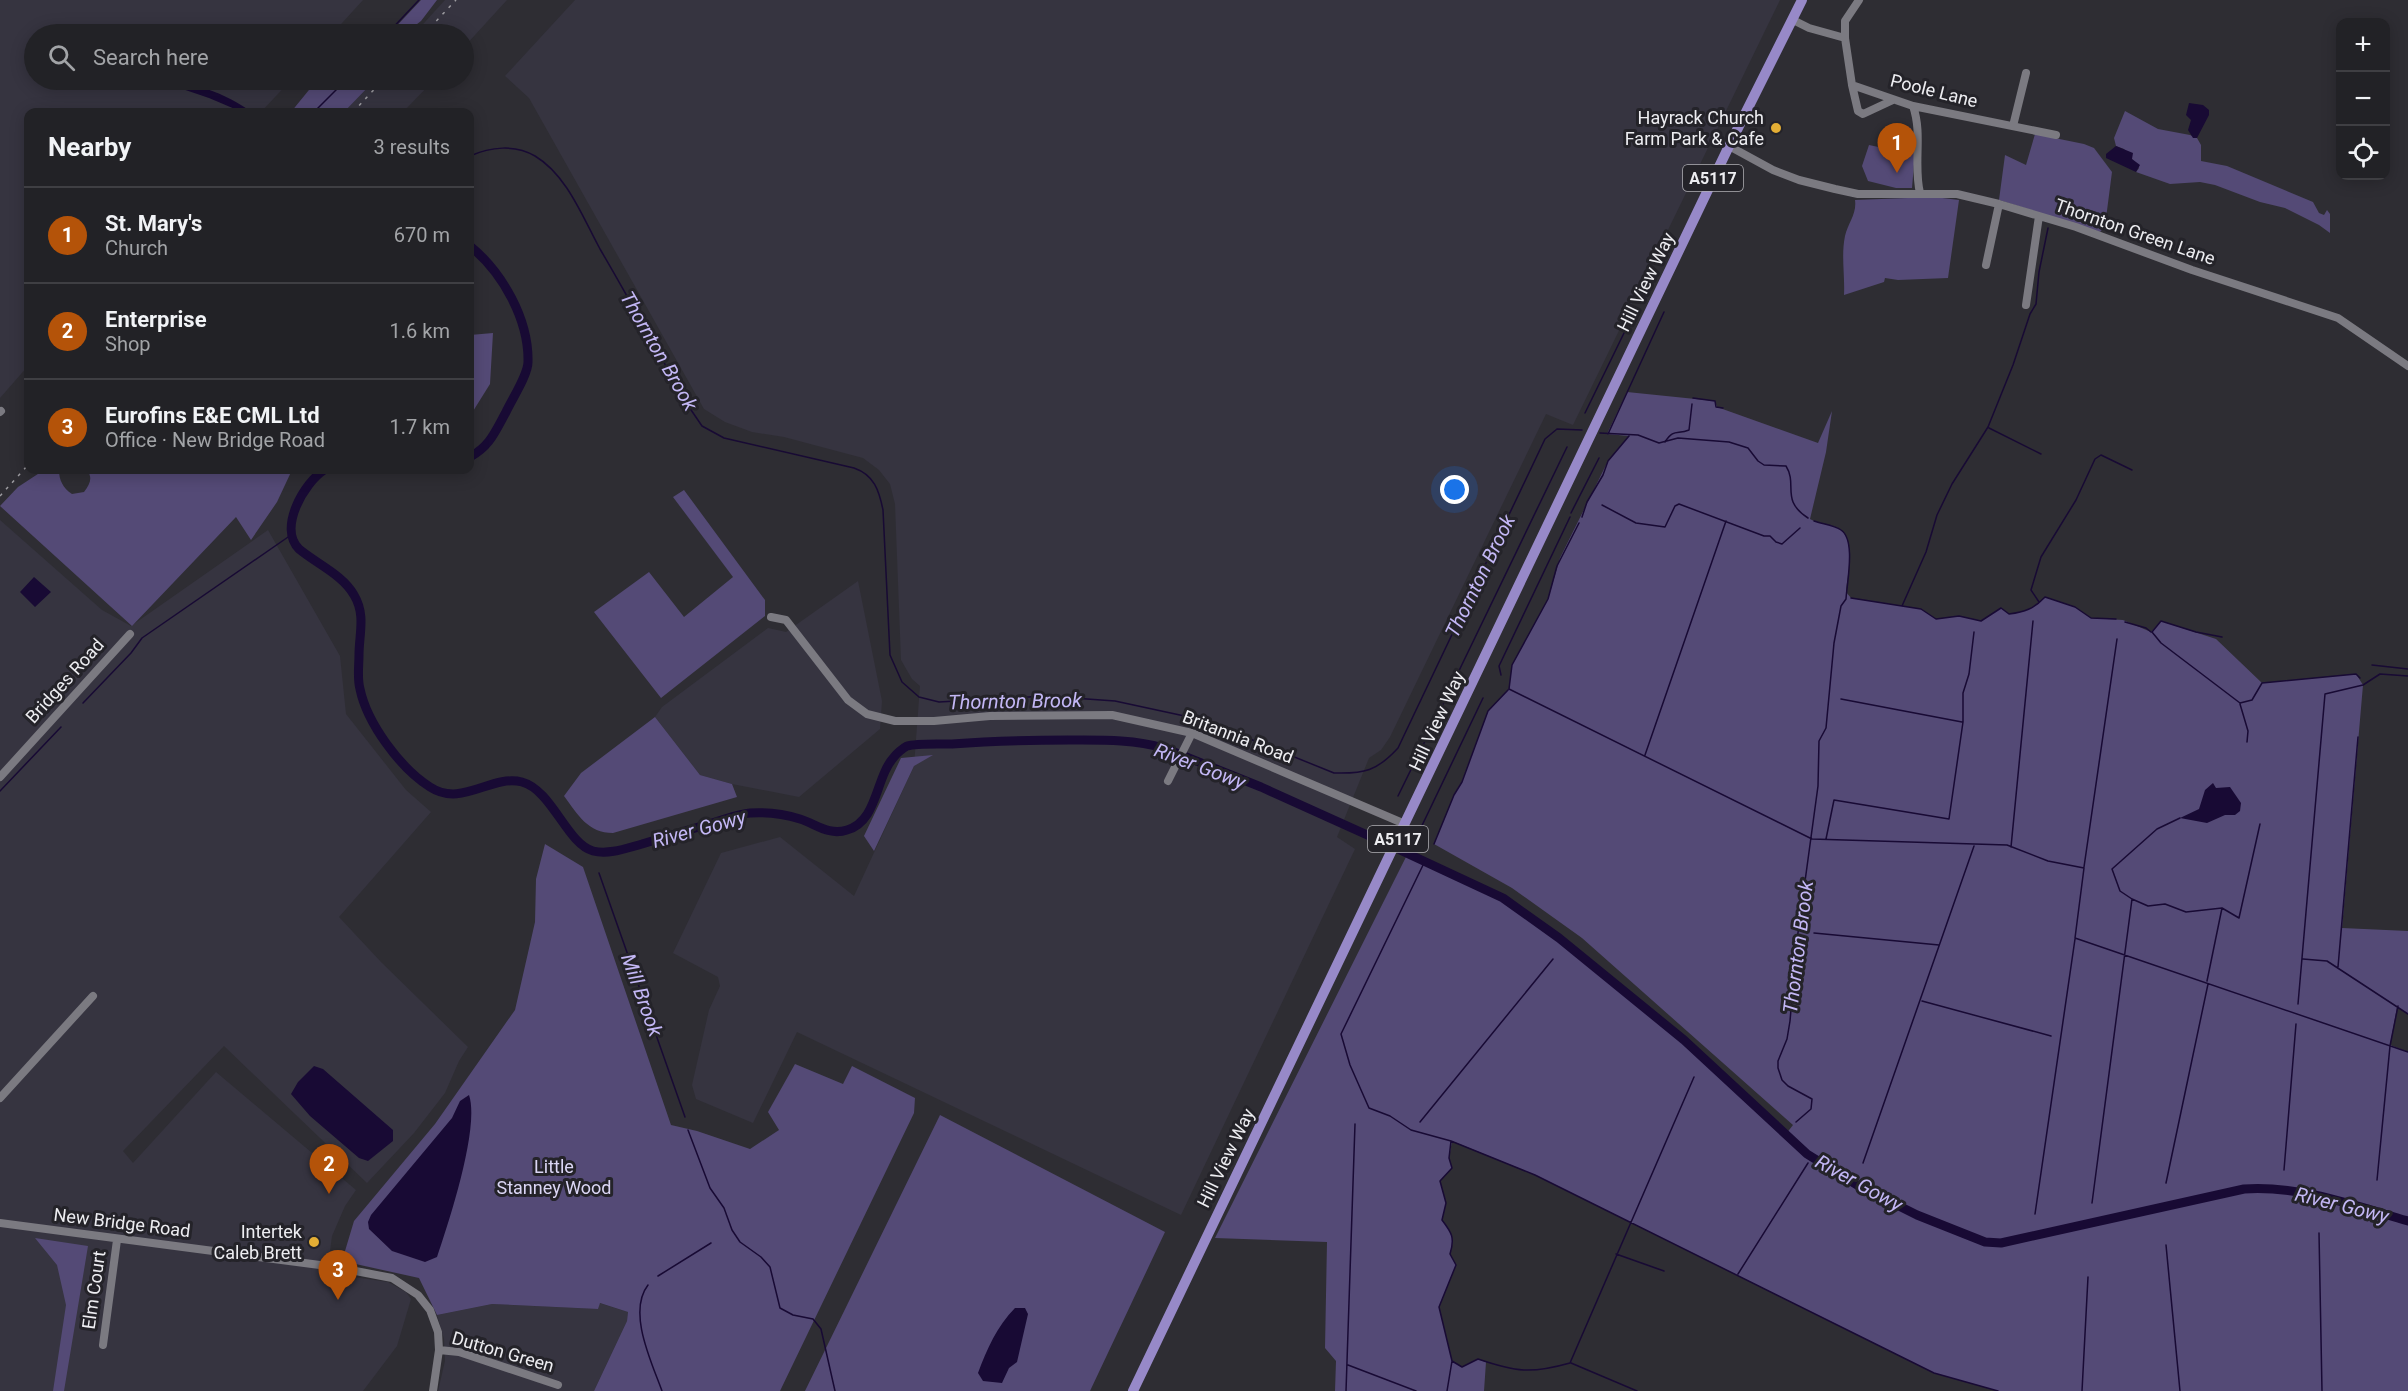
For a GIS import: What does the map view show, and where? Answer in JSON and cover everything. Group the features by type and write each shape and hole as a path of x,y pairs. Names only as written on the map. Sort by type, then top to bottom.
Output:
{"main road":[{"name":"Hill View Way","path":"1133,1391 1729,146 1802,0"}],"street":[{"path":"1859,0 1845,21 1845,38 1858,111 1863,114 1893,100"},
{"path":"1792,20 1809,28 1845,38"},
{"path":"2013,126 2026,73"},
{"name":"Poole Lane","path":"1852,85 1913,106 2056,135"},
{"path":"1913,106 1919,122 1917,182 1920,193"},
{"path":"1919,122 1936,111"},
{"name":"Thornton Green Lane","path":"1729,146 1773,170 1798,180 1835,189 1858,194 1957,194 2039,216 2338,318 2381,350 2408,366"},
{"path":"1986,265 2000,204"},
{"path":"2026,305 2039,216"},
{"name":"Britannia Road","path":"771,618 786,620 848,700 867,714 895,721 990,716 1112,715 1191,733 1406,824"},
{"name":"Bridges Road","path":"0,777 130,634"},
{"path":"1168,781 1191,733"},
{"path":"0,1098 93,996"},
{"name":"New Bridge Road","path":"0,1223 335,1267 392,1278 418,1294 430,1310 438,1332 439,1350 433,1391"},
{"name":"Elm Court","path":"103,1345 117,1240"},
{"name":"Dutton Green","path":"439,1350 459,1352 558,1384"}],"shaded area":[{"path":"0,0 363,0 341,24 24,24 24,90 282,90 265,108 24,108 24,371 0,398"},
{"path":"445,0 507,0 474,36 474,24 423,24"},
{"path":"575,0 1780,0 1573,425 1546,414 1390,737 1381,750 1369,758 1337,837 1355,849 1181,1215 797,1032 753,1123 696,1099 692,1085 709,1010 720,986 718,977 673,953 721,853 780,837 854,896 914,766 920,686 912,679 901,660 895,504 890,484 879,470 863,458 784,437 752,432 725,422 704,409 529,98 505,76"},
{"path":"185,90 209,90 245,108 233,108"},
{"path":"365,90 424,90 407,108 348,108"},
{"path":"2189,103 2203,105 2209,110 2209,115 2197,138 2193,138 2188,130 2191,120 2186,115"},
{"path":"2116,146 2133,153 2132,159 2140,165 2136,172 2106,158 2106,154"},
{"path":"0,520 102,610 131,626 268,530 340,656 346,714 406,790 431,812 339,917 381,962 468,1047 445,1093 414,1133 367,1183 224,1046 123,1151 133,1163 216,1072 356,1190 345,1206 332,1236 330,1251 342,1261 340,1275 388,1282 406,1292 411,1299 397,1346 363,1391 0,1391"},
{"path":"34,577 51,592 35,607 20,592"},
{"path":"858,581 882,701 880,729 799,797 732,784 700,775 655,717 662,707 768,628 786,632"},
{"path":"2213,783 2216,788 2230,787 2241,803 2240,811 2235,815 2225,815 2207,823 2180,818 2199,809 2205,790"},
{"path":"314,1066 323,1069 393,1130 393,1141 368,1161 359,1158 310,1116 291,1094 298,1082"},
{"path":"469,1095 471,1110 467,1151 437,1257 425,1262 392,1251 369,1229 368,1222 371,1215 452,1118 460,1101"},
{"path":"599,1303 628,1312 627,1321 594,1391 438,1391 445,1361 444,1339 437,1315 492,1304 598,1309"},
{"path":"1015,1308 1025,1308 1028,1314 1017,1362 1009,1368 1002,1383 983,1381 978,1373 985,1355 998,1330"}],"green space":[{"path":"421,0 437,0 417,24 398,24"},
{"path":"309,90 365,90 348,108 294,108"},
{"path":"2125,111 2158,129 2197,138 2201,145 2201,161 2227,166 2313,202 2319,213 2324,215 2327,210 2330,214 2330,233 2285,208 2260,202 2215,185 2200,182 2170,184 2136,172 2139,168 2124,149 2116,146 2114,138"},
{"path":"1900,126 1911,128 1915,152 1912,188 1896,188 1868,181 1862,166 1869,145 1893,150"},
{"path":"2035,134 2094,148 2112,172 2105,226 2100,232 1999,200 2005,155 2026,165"},
{"path":"1934,197 1959,200 1948,278 1898,280 1885,278 1884,282 1844,295 1844,243 1846,231 1855,210 1855,200"},
{"path":"493,333 490,384 474,410 474,335"},
{"path":"1627,392 1715,401 1717,407 1818,443 1832,411 1826,452 1810,519 1838,528 1844,533 1849,548 1846,592 1851,598 1921,609 1936,619 1959,616 1981,621 2001,608 2009,614 2028,609 2045,597 2075,607 2091,618 2123,620 2151,632 2161,621 2216,639 2262,683 2356,674 2363,685 2342,928 2408,931 2408,1014 2397,1007 2390,1045 2408,1052 2408,1391 1998,1391 1934,1373 1535,1175 1452,1141 1449,1158 1452,1168 1440,1181 1446,1203 1442,1220 1452,1236 1450,1254 1456,1265 1439,1307 1452,1361 1462,1367 1478,1359 1486,1362 1484,1391 1335,1391 1336,1361 1325,1348 1327,1242 1215,1238 1408,853 1503,898 1559,938 1684,1040 1786,1134 1793,1125 1582,938 1512,888 1434,844 1462,781 1488,711 1509,689 1512,665 1548,599 1560,558 1608,461 1629,436 1607,434"},
{"path":"38,474 60,474 62,484 72,494 84,492 90,481 89,474 290,474 277,502 251,540 236,517 132,626 0,506 18,487"},
{"path":"684,490 765,600 765,616 661,698 594,612 649,572 684,617 733,577 673,497"},
{"path":"655,717 700,775 732,784 737,797 613,833 597,830 584,822 564,796 581,773"},
{"path":"933,755 914,766 874,851 864,836 901,758"},
{"name":"Little Stanney Wood","path":"545,844 583,867 671,1125 697,1131 750,1149 779,1130 768,1112 795,1064 843,1084 852,1066 915,1098 914,1113 780,1391 594,1391 627,1321 628,1312 600,1303 598,1309 492,1304 437,1315 419,1278 342,1261 354,1221 435,1124 515,1010 535,922 536,879"},
{"path":"940,1115 1165,1232 1090,1391 805,1391"},
{"path":"35,1238 88,1246 64,1391 53,1391 66,1305 57,1265"}],"waterway":[{"name":"Thornton Brook","path":"396,24 419,0"},
{"name":"Thornton Brook","path":"318,108 336,90"},
{"name":"Thornton Brook","path":"474,155 494,149 511,148 535,156 556,174 573,198 687,404 702,426 724,438 854,468 871,479 880,496 883,510 890,655 902,682 919,697 939,702 1045,696 1115,701 1203,720 1334,773 1369,770 1383,762 1398,748 1545,439 1557,429 1582,430"},
{"path":"1902,606 1926,552 1937,515 1952,484 1988,427 2013,365 2030,314 2036,304 2039,272 2048,228"},
{"name":"River Gowy","path":"474,250 503,283 519,313 524,329 528,362 523,380 495,432 483,448 474,455"},
{"path":"1608,434 1664,312"},
{"path":"1585,413 1625,331"},
{"path":"1693,398 1715,401 1716,407 1723,408"},
{"path":"1665,442 1673,433 1689,430 1692,404"},
{"path":"1989,428 2041,454"},
{"name":"Thornton Brook","path":"1600,433 1638,435 1659,443 1678,438 1729,442 1748,448 1764,465 1786,466 1791,480 1794,505 1808,518"},
{"path":"1582,517 1608,461 1629,436"},
{"path":"1455,679 1567,447"},
{"path":"2039,602 2031,590 2041,557 2076,500 2095,459 2101,455 2132,470"},
{"path":"1571,513 1599,458"},
{"name":"River Gowy","path":"319,474 296,506 292,518 293,540 299,549 343,581 358,602 361,625 359,685 370,716 386,744 419,779 442,792 465,793 499,782 510,781 522,782 533,787 542,795 575,838 593,851 612,852 750,813 769,813 800,819 834,832 847,830 865,818 888,766 896,754 907,746 1054,740 1117,741 1164,748 1261,787 1385,843"},
{"path":"1602,505 1636,523 1665,527 1675,506 1679,504 1764,536 1770,536 1782,544 1800,528"},
{"path":"1501,675 1499,666 1570,517"},
{"path":"1645,755 1726,521"},
{"name":"Thornton Brook","path":"1796,1122 1811,1109 1812,1099 1788,1086 1782,1080 1778,1061 1787,1039 1790,1021 1797,940 1818,786 1819,741 1826,728 1834,643 1841,606 1846,599 1850,562 1846,535 1838,528 1814,521"},
{"path":"1579,523 1557,566 1548,599 1512,665 1509,689 1812,839 2007,845 2048,861 2084,868 2075,938 2408,1052"},
{"path":"83,703 131,653 142,638 291,535"},
{"path":"1851,598 1921,609 1936,619 1959,616 1981,621 2001,608 2009,614 2028,609 2045,597 2075,607 2091,618 2116,619"},
{"path":"2011,847 2033,621"},
{"path":"2222,637 2161,621 2152,632 2161,643 2240,703 2252,700 2262,683 2356,674 2360,678"},
{"path":"2125,622 2146,628 2151,632"},
{"path":"1826,839 1834,800 1949,819 1963,722 1963,693 1969,674 1974,632"},
{"path":"2084,867 2117,639"},
{"path":"2372,665 2408,669"},
{"path":"2298,1004 2325,694 2363,685 2380,674 2408,676"},
{"path":"1398,796 1453,684"},
{"path":"1434,844 1454,795 1462,782 1488,711 1508,690"},
{"path":"1417,836 1483,698"},
{"path":"1841,699 1962,722"},
{"path":"2240,704 2248,731 2247,742"},
{"path":"0,791 61,727"},
{"path":"2338,967 2358,737"},
{"path":"2180,818 2157,829 2112,869 2120,891 2148,906 2165,904 2186,912 2222,908"},
{"path":"2207,981 2222,908 2239,918 2260,824"},
{"path":"1863,1163 1974,846"},
{"name":"River Gowy","path":"1400,850 1503,898 1559,938 1684,1040 1807,1154 1857,1185 1917,1215 1985,1242 2001,1243 2244,1189 2306,1193 2408,1221"},
{"path":"1425,861 1341,1034 1350,1065 1369,1108 1390,1116 1411,1130 1451,1141 1535,1175 1934,1373 1998,1391"},
{"name":"Mill Brook","path":"599,873 685,1117"},
{"path":"2092,1203 2132,899"},
{"path":"1814,933 1939,945"},
{"path":"2035,1214 2075,939"},
{"path":"1420,1122 1553,959"},
{"path":"2303,959 2327,961 2408,1014"},
{"path":"2166,1183 2208,984"},
{"path":"1922,1001 2051,1036"},
{"path":"2377,1180 2390,1046 2398,1006"},
{"path":"2284,1170 2296,1024"},
{"path":"1452,1361 1462,1367 1478,1359 1503,1367 1524,1370 1545,1369 1570,1363 1694,1077"},
{"path":"1346,1391 1355,1124"},
{"name":"Mill Brook","path":"688,1130 710,1188 724,1208 732,1230 740,1242 761,1257 770,1267 780,1308 793,1315 813,1319 821,1329 835,1391"},
{"path":"1447,1391 1452,1361 1439,1307 1456,1265 1450,1254 1452,1236 1442,1220 1446,1203 1440,1181 1452,1168 1449,1158 1451,1141"},
{"path":"1738,1274 1808,1163"},
{"path":"2319,1233 2322,1391"},
{"path":"658,1276 711,1243"},
{"path":"2166,1245 2180,1391"},
{"path":"1616,1254 1664,1271"},
{"path":"2082,1391 2088,1277"},
{"path":"648,1285 642,1296 641,1323 643,1338 662,1391"},
{"path":"1571,1363 1637,1391"},
{"path":"1348,1365 1416,1391"}],"railway":[{"path":"433,24 456,0"},
{"path":"357,108 374,90"},
{"path":"0,496 24,469"}],"place":[{"name":"Hayrack Church Farm Park & Cafe","path":"1776,128"},
{"name":"St. Mary's","path":"1897,173"},
{"name":"Enterprise","path":"329,1194"},
{"name":"Intertek Caleb Brett","path":"314,1242"},
{"name":"Eurofins E&E CML Ltd","path":"338,1300"}]}
